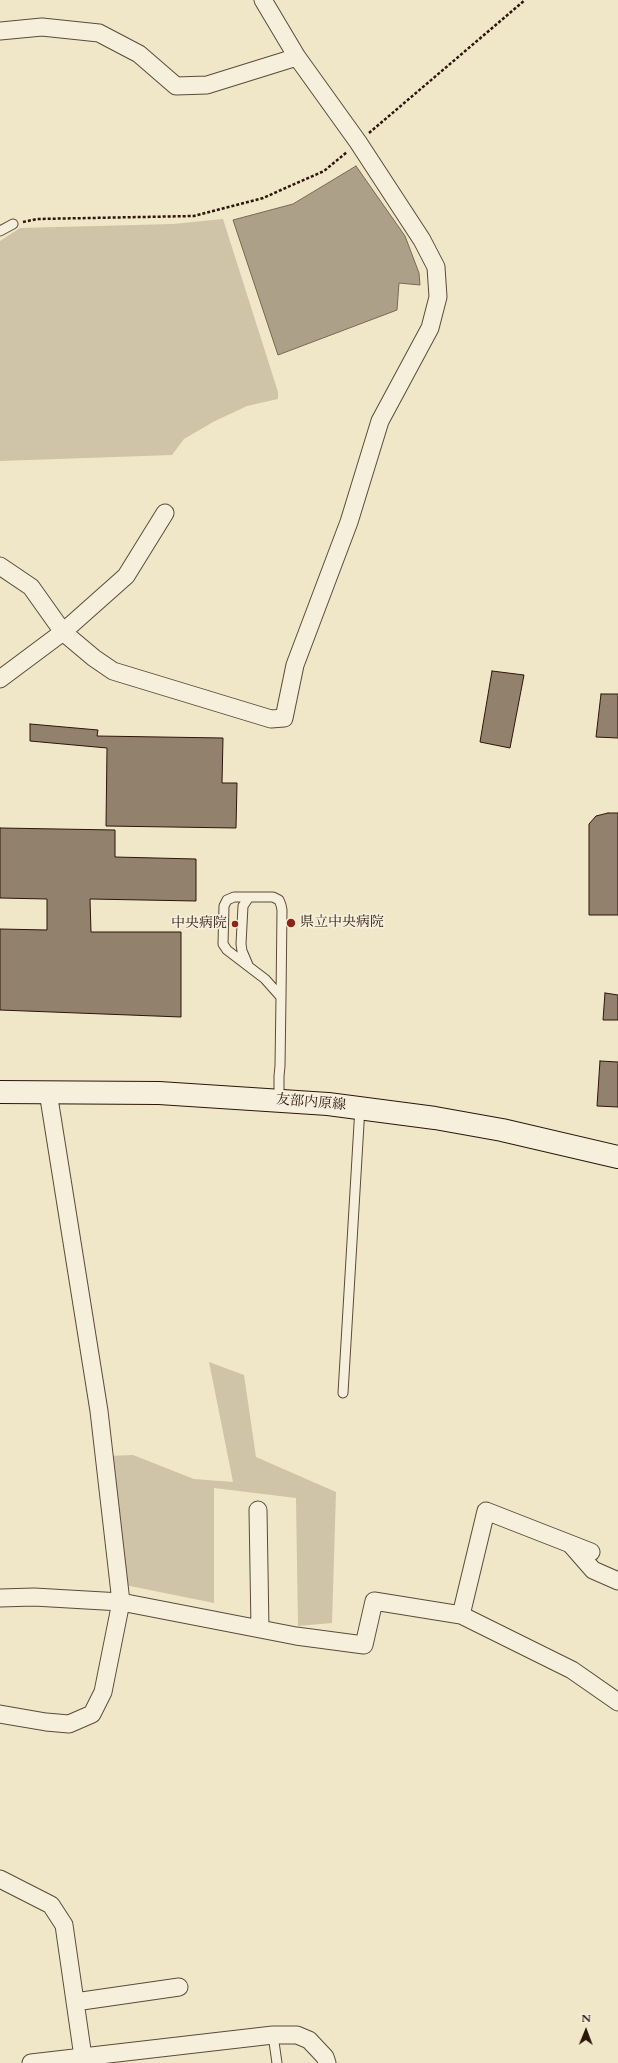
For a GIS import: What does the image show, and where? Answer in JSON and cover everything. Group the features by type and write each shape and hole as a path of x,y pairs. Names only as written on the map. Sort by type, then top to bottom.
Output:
{"main road":[{"name":"友部内原線","path":"0,1092 159,1093 279,1100 360,1107 502,1130 618,1157"}],"street":[{"path":"0,566 31,587 63,632 94,658 113,671 271,719 284,718 295,665 349,522 380,421 430,328 438,297 436,267 422,240 358,142 297,57 264,0"},
{"path":"0,31 42,27 100,33 139,54 176,86 207,85 297,57"},
{"path":"0,679 63,632 126,576 165,513"},
{"path":"0,1714 46,1722 69,1724 92,1714 103,1692 121,1602 98,1411 48,1092"},
{"path":"258,1510 260,1629"},
{"path":"460,1616 486,1511 592,1552"},
{"path":"569,1543 593,1570 618,1581"},
{"path":"0,1598 34,1597 121,1602 260,1629 364,1645 374,1601 460,1616 572,1670 618,1702"},
{"path":"0,1879 51,1905 64,1925 83,2057"},
{"path":"75,2002 179,1987"},
{"path":"31,2063 273,2035 297,2035 309,2040 325,2057 327,2063"}],"lane":[{"path":"0,231 13,224"},
{"path":"279,1100 281,997 280,900 273,897 234,897 227,900 224,906 223,944 227,950 265,979 281,997"},
{"path":"248,967 241,944 243,906 249,897"},
{"path":"343,1394 360,1107"},
{"path":"273,2035 277,2063"}],"path":[{"path":"13,224 37,219 194,216 263,198 324,171 525,0"}],"shaded area":[{"path":"356,166 405,236 419,273 420,285 399,283 397,310 278,355 233,220 293,204"},
{"path":"223,219 278,392 278,399 247,406 213,422 184,439 172,455 0,461 0,241 20,228 173,224"},
{"path":"209,1362 244,1375 256,1457 336,1492 332,1623 298,1626 296,1498 214,1488 214,1603 125,1585 107,1456 133,1455 194,1479 233,1482"}],"building":[{"path":"492,671 524,675 510,748 480,742"},
{"path":"601,694 618,694 618,738 596,737"},
{"path":"30,724 98,730 97,736 223,738 222,783 237,783 236,828 106,826 107,748 30,741"},
{"path":"608,813 618,813 618,915 589,915 589,824 596,816"},
{"path":"0,828 115,830 115,857 196,859 196,901 90,899 91,932 181,932 181,1017 0,1010 0,929 47,930 47,899 0,898"},
{"path":"605,993 618,995 618,1020 603,1020"},
{"path":"600,1061 618,1062 618,1107 597,1106"}],"place":[{"name":"県立中央病院","path":"291,923"},
{"name":"中央病院","path":"235,924"}]}
